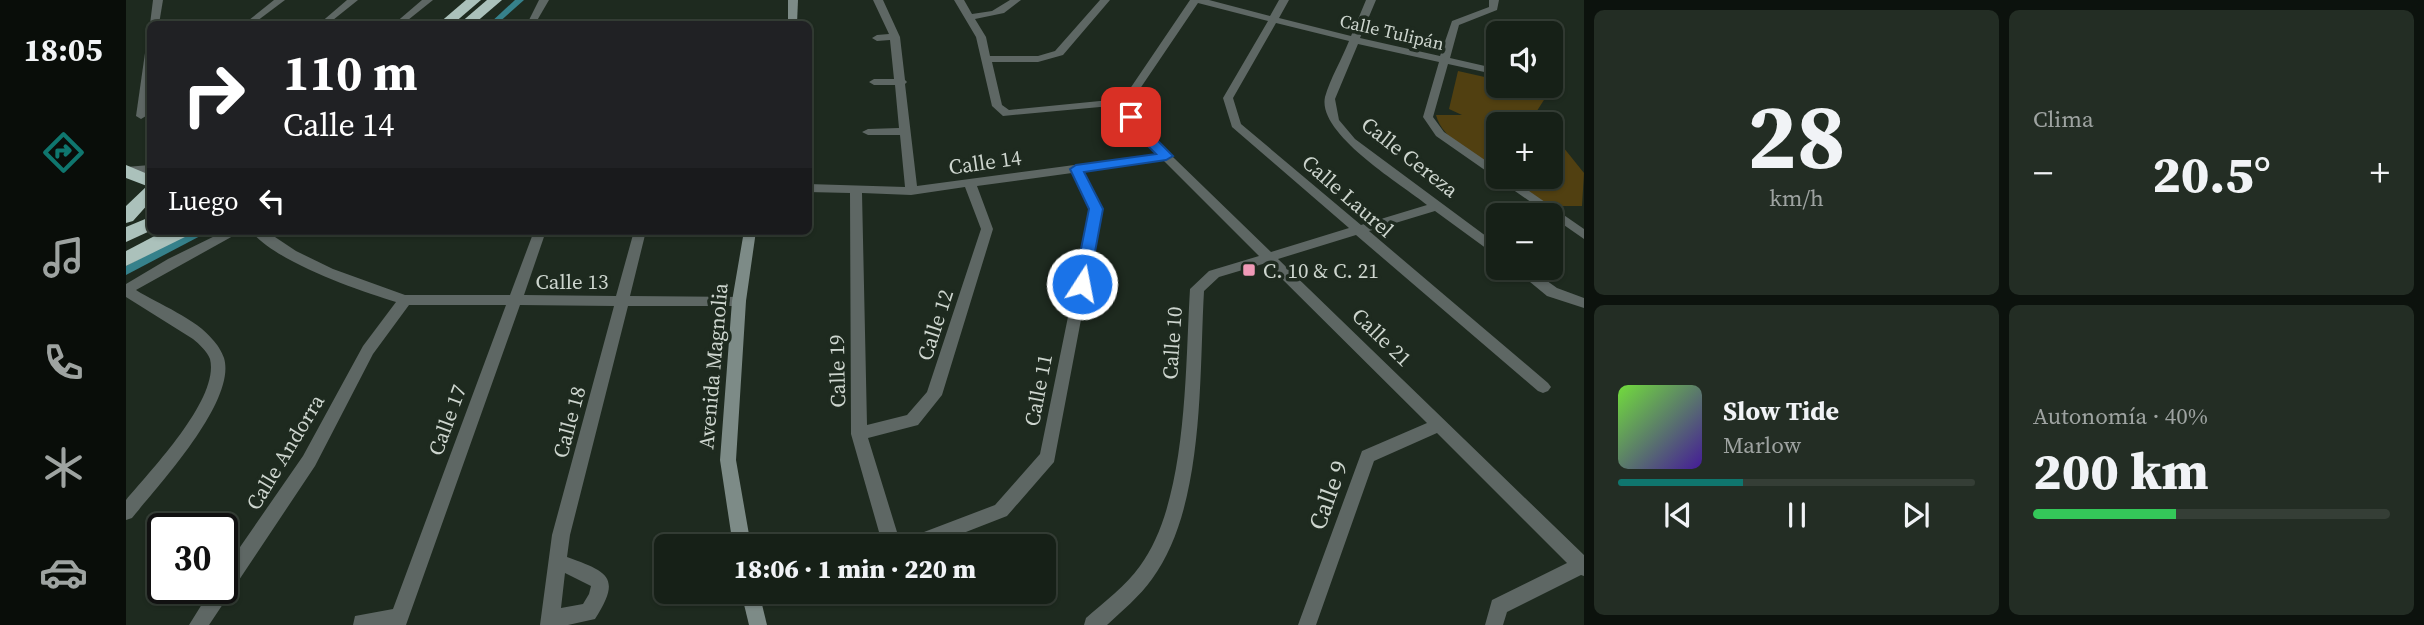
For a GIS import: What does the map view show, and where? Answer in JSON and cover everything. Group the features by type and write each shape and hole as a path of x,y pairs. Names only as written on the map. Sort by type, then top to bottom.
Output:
{"highway":[{"path":"449,21 474,0"},
{"path":"470,21 495,0"},
{"path":"126,171 147,180"},
{"path":"129,216 147,195"},
{"path":"129,216 147,207"},
{"path":"126,235 147,224"},
{"path":"126,242 147,232"},
{"path":"126,249 154,235"},
{"path":"126,259 172,235"}],"street":[{"path":"155,21 158,0"},
{"path":"252,21 281,0"},
{"path":"327,21 353,0"},
{"path":"402,21 428,0"},
{"path":"533,21 544,0"},
{"path":"793,0 793,21"},
{"path":"878,0 895,37 902,82 911,191"},
{"path":"959,0 981,37 997,106 1007,114 1018,115 1100,104 1124,105 1197,0"},
{"path":"970,18 992,15 1006,9 1016,0"},
{"path":"987,59 1038,59 1059,53 1105,0"},
{"name":"Calle Tulipán","path":"1197,0 1486,69"},
{"name":"Calle Laurel","path":"1284,0 1228,98 1236,125 1543,387"},
{"name":"Calle Cereza","path":"1371,0 1330,99 1334,121 1351,141 1486,243"},
{"path":"1486,167 1440,134 1428,117 1455,23 1494,8 1494,0"},
{"path":"877,38 895,37"},
{"path":"874,82 902,82"},
{"name":"Calle 21","path":"1124,105 1138,130 1583,565"},
{"path":"126,118 146,115"},
{"path":"868,132 906,131"},
{"name":"Calle 14","path":"812,188 911,191 1166,156"},
{"path":"126,171 147,169"},
{"name":"Calle 11","path":"941,534 1001,511 1048,457 1096,209 1076,169"},
{"name":"Calle 12","path":"859,434 912,419 934,395 987,229 970,184"},
{"path":"1518,189 1584,235"},
{"name":"Calle 19","path":"856,190 859,434 888,534"},
{"name":"Calle 10","path":"1093,625 1148,571 1171,529 1183,476 1197,289 1214,274 1436,206"},
{"path":"126,512 191,433 216,391 219,364 209,343 126,290 173,262 228,235"},
{"name":"Calle 13","path":"262,235 287,254 355,285 405,300 739,301"},
{"name":"Calle 17","path":"398,621 538,235"},
{"name":"Calle 18","path":"549,622 557,562 639,235"},
{"name":"Avenida Magnolia","path":"740,534 727,460 739,301 749,235"},
{"path":"1536,280 1552,292 1584,303"},
{"name":"Calle Andorra","path":"198,625 309,461 368,350 405,300"},
{"name":"Calle 9","path":"1307,625 1368,456 1441,424"},
{"path":"549,622 588,612 598,597 601,582 582,571 557,562"},
{"path":"1494,625 1499,607 1583,565"},
{"path":"757,604 758,625"},
{"path":"362,623 398,621"}],"shaded area":[{"path":"1458,71 1486,77 1486,98 1545,98 1536,112 1486,112 1486,163 1445,132 1436,115 1462,115 1449,109"},
{"path":"1563,147 1584,173 1582,206 1543,203 1523,189 1563,189"}],"waterway":[{"path":"496,21 520,0"},
{"path":"126,271 193,235"}],"place":[{"name":"C. 10 & C. 21","path":"1249,270"}],"route":[{"path":"1082,284 1096,209 1076,169 1166,156 1138,130 1131,117"}]}
